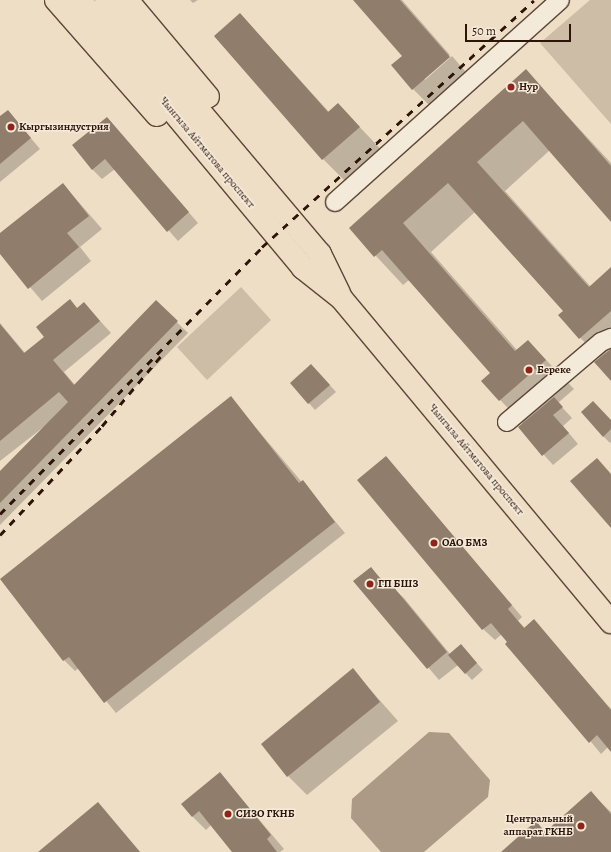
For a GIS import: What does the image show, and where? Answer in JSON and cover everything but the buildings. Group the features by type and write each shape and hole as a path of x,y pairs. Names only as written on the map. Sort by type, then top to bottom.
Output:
{"main road":[{"path":"56,0 225,190 261,217"},
{"name":"Чынгыза Айтматова проспект","path":"80,0 302,268 341,298 611,622"},
{"name":"Чынгыза Айтматова проспект","path":"106,0 320,254 341,298"},
{"path":"127,0 228,122 262,168 278,203"}],"street":[{"path":"335,202 560,0"},
{"path":"507,422 601,342 611,338"}],"shaded area":[{"path":"590,0 611,0 611,124 540,43"},
{"path":"241,287 271,320 207,380 177,347"},
{"path":"429,732 449,733 490,780 488,797 424,852 381,852 351,818 352,799"}],"railway":[{"path":"0,514 262,247 534,0"},
{"path":"0,535 102,426 161,356"}],"place":[{"name":"Нур","path":"511,87"},
{"name":"Кыргызиндустрия","path":"11,127"},
{"name":"Береке","path":"529,370"},
{"name":"ОАО БМЗ","path":"434,543"},
{"name":"ГП БШЗ","path":"370,584"},
{"name":"СИЗО ГКНБ","path":"228,814"},
{"name":"Центральный аппарат ГКНБ","path":"581,826"}]}
